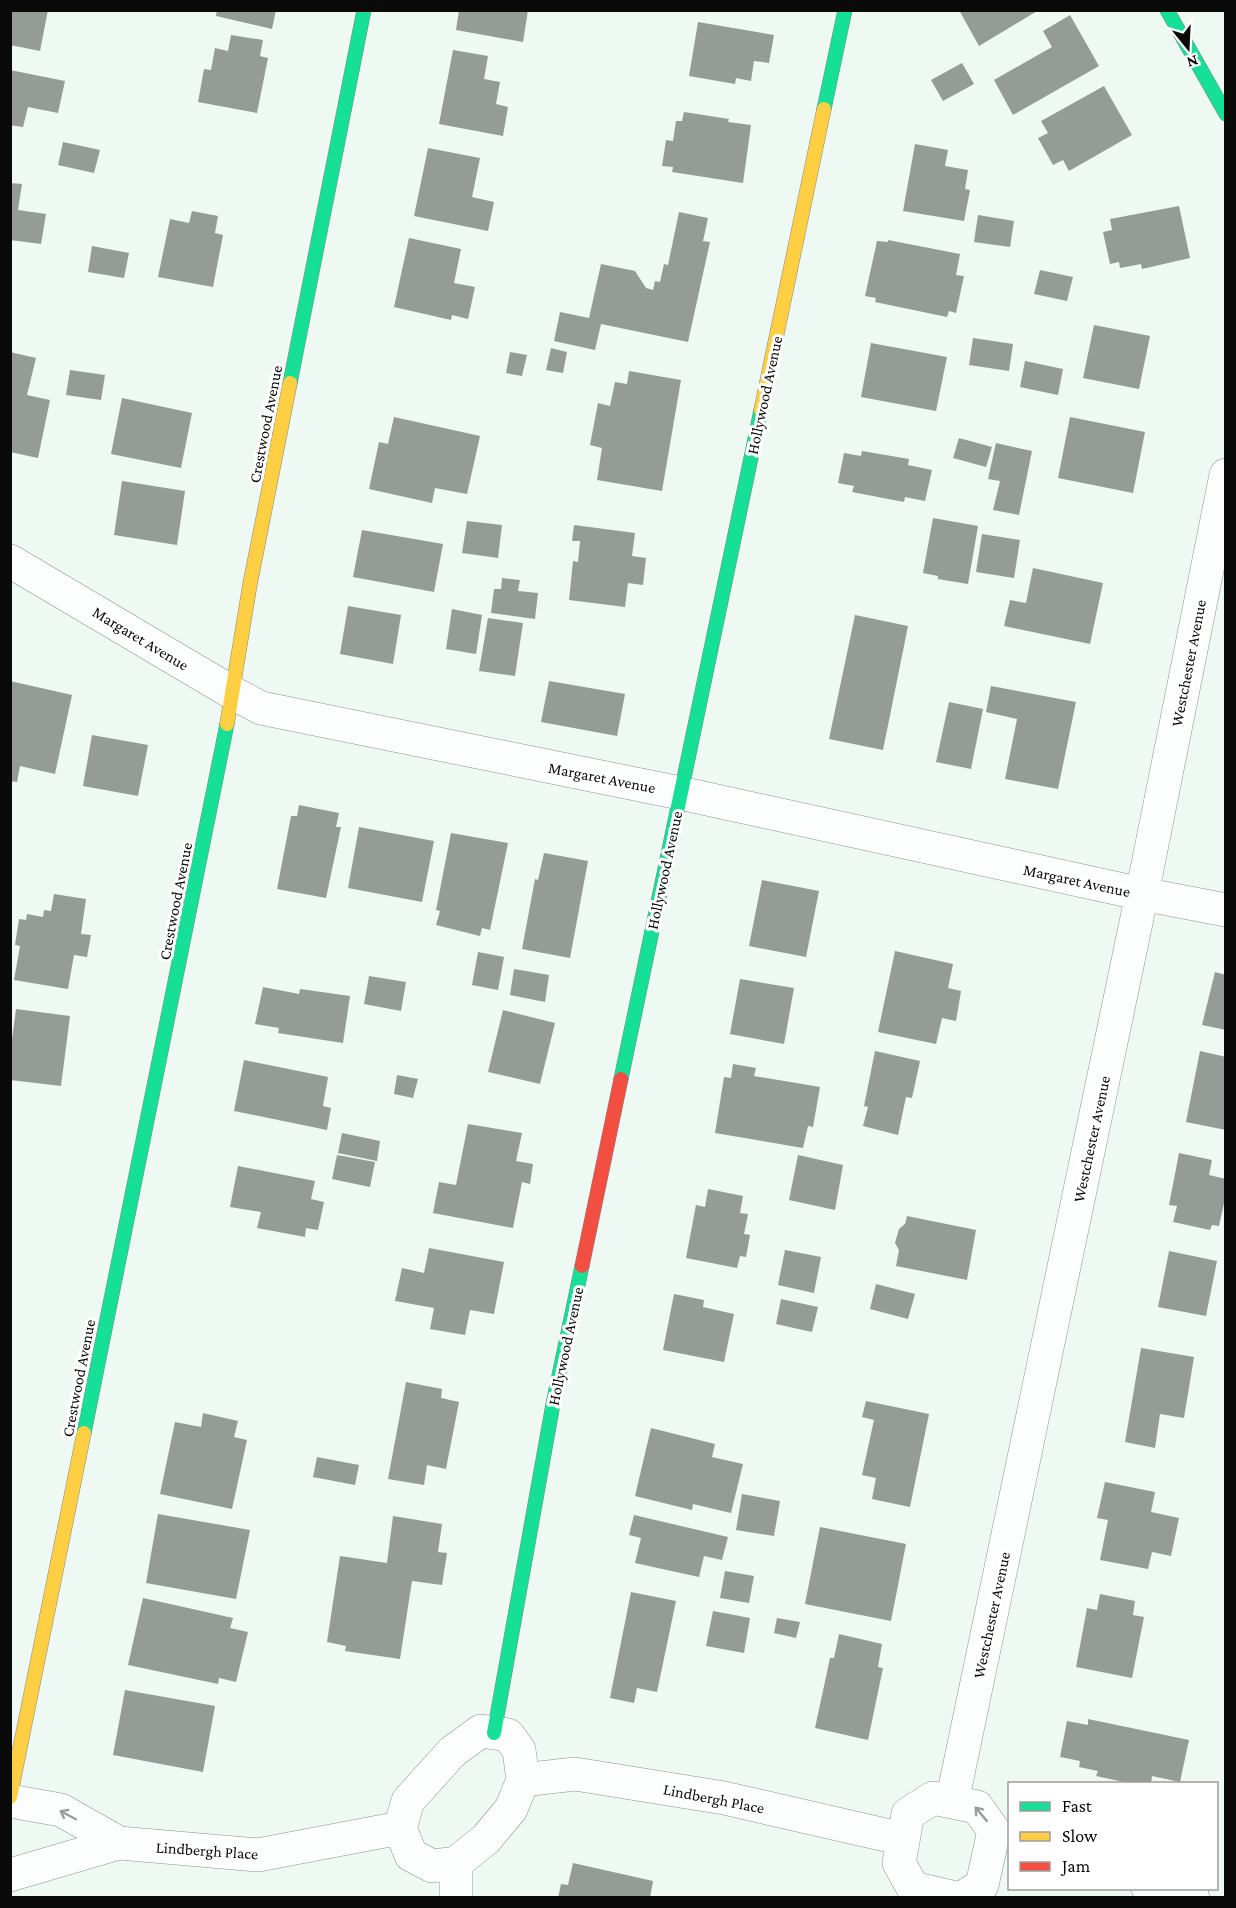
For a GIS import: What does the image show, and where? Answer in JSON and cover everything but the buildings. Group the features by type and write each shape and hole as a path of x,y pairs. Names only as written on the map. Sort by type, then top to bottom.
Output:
{"street":[{"name":"Crestwood Avenue","path":"10,1799 233,693 250,584 364,10"},
{"name":"Hollywood Avenue","path":"494,1733 553,1404 845,10"},
{"path":"1167,10 1226,114"},
{"name":"Westchester Avenue","path":"952,1802 1142,894 1226,475"},
{"name":"Margaret Avenue","path":"10,561 261,708 680,793 1142,894 1226,910"},
{"path":"481,1731 508,1735 519,1750 523,1780 512,1809 486,1839 456,1863 432,1866 411,1855 400,1828 408,1801 452,1752 481,1731"},
{"name":"Lindbergh Place","path":"523,1780 575,1774 724,1798 903,1839"},
{"path":"933,1798 952,1802 976,1807 994,1831 999,1859 982,1885 946,1896 913,1888 899,1863 908,1814 933,1798"},
{"name":"Lindbergh Place","path":"10,1799 61,1810 119,1844"},
{"name":"Lindbergh Place","path":"10,1875 119,1844 258,1855 400,1828"},
{"path":"456,1863 456,1898"},
{"path":"1157,1890 1192,1898"}],"traffic: fast":[{"path":"290,383 364,10"},
{"path":"824,109 845,10"},
{"path":"1167,10 1226,114"},
{"path":"621,1079 761,410"},
{"path":"84,1433 227,724"},
{"path":"494,1733 553,1404 582,1266"}],"traffic: slow":[{"path":"761,410 824,109"},
{"path":"227,724 250,584 290,383"},
{"path":"10,1797 84,1433"}],"traffic: jam":[{"path":"582,1266 621,1079"}]}
